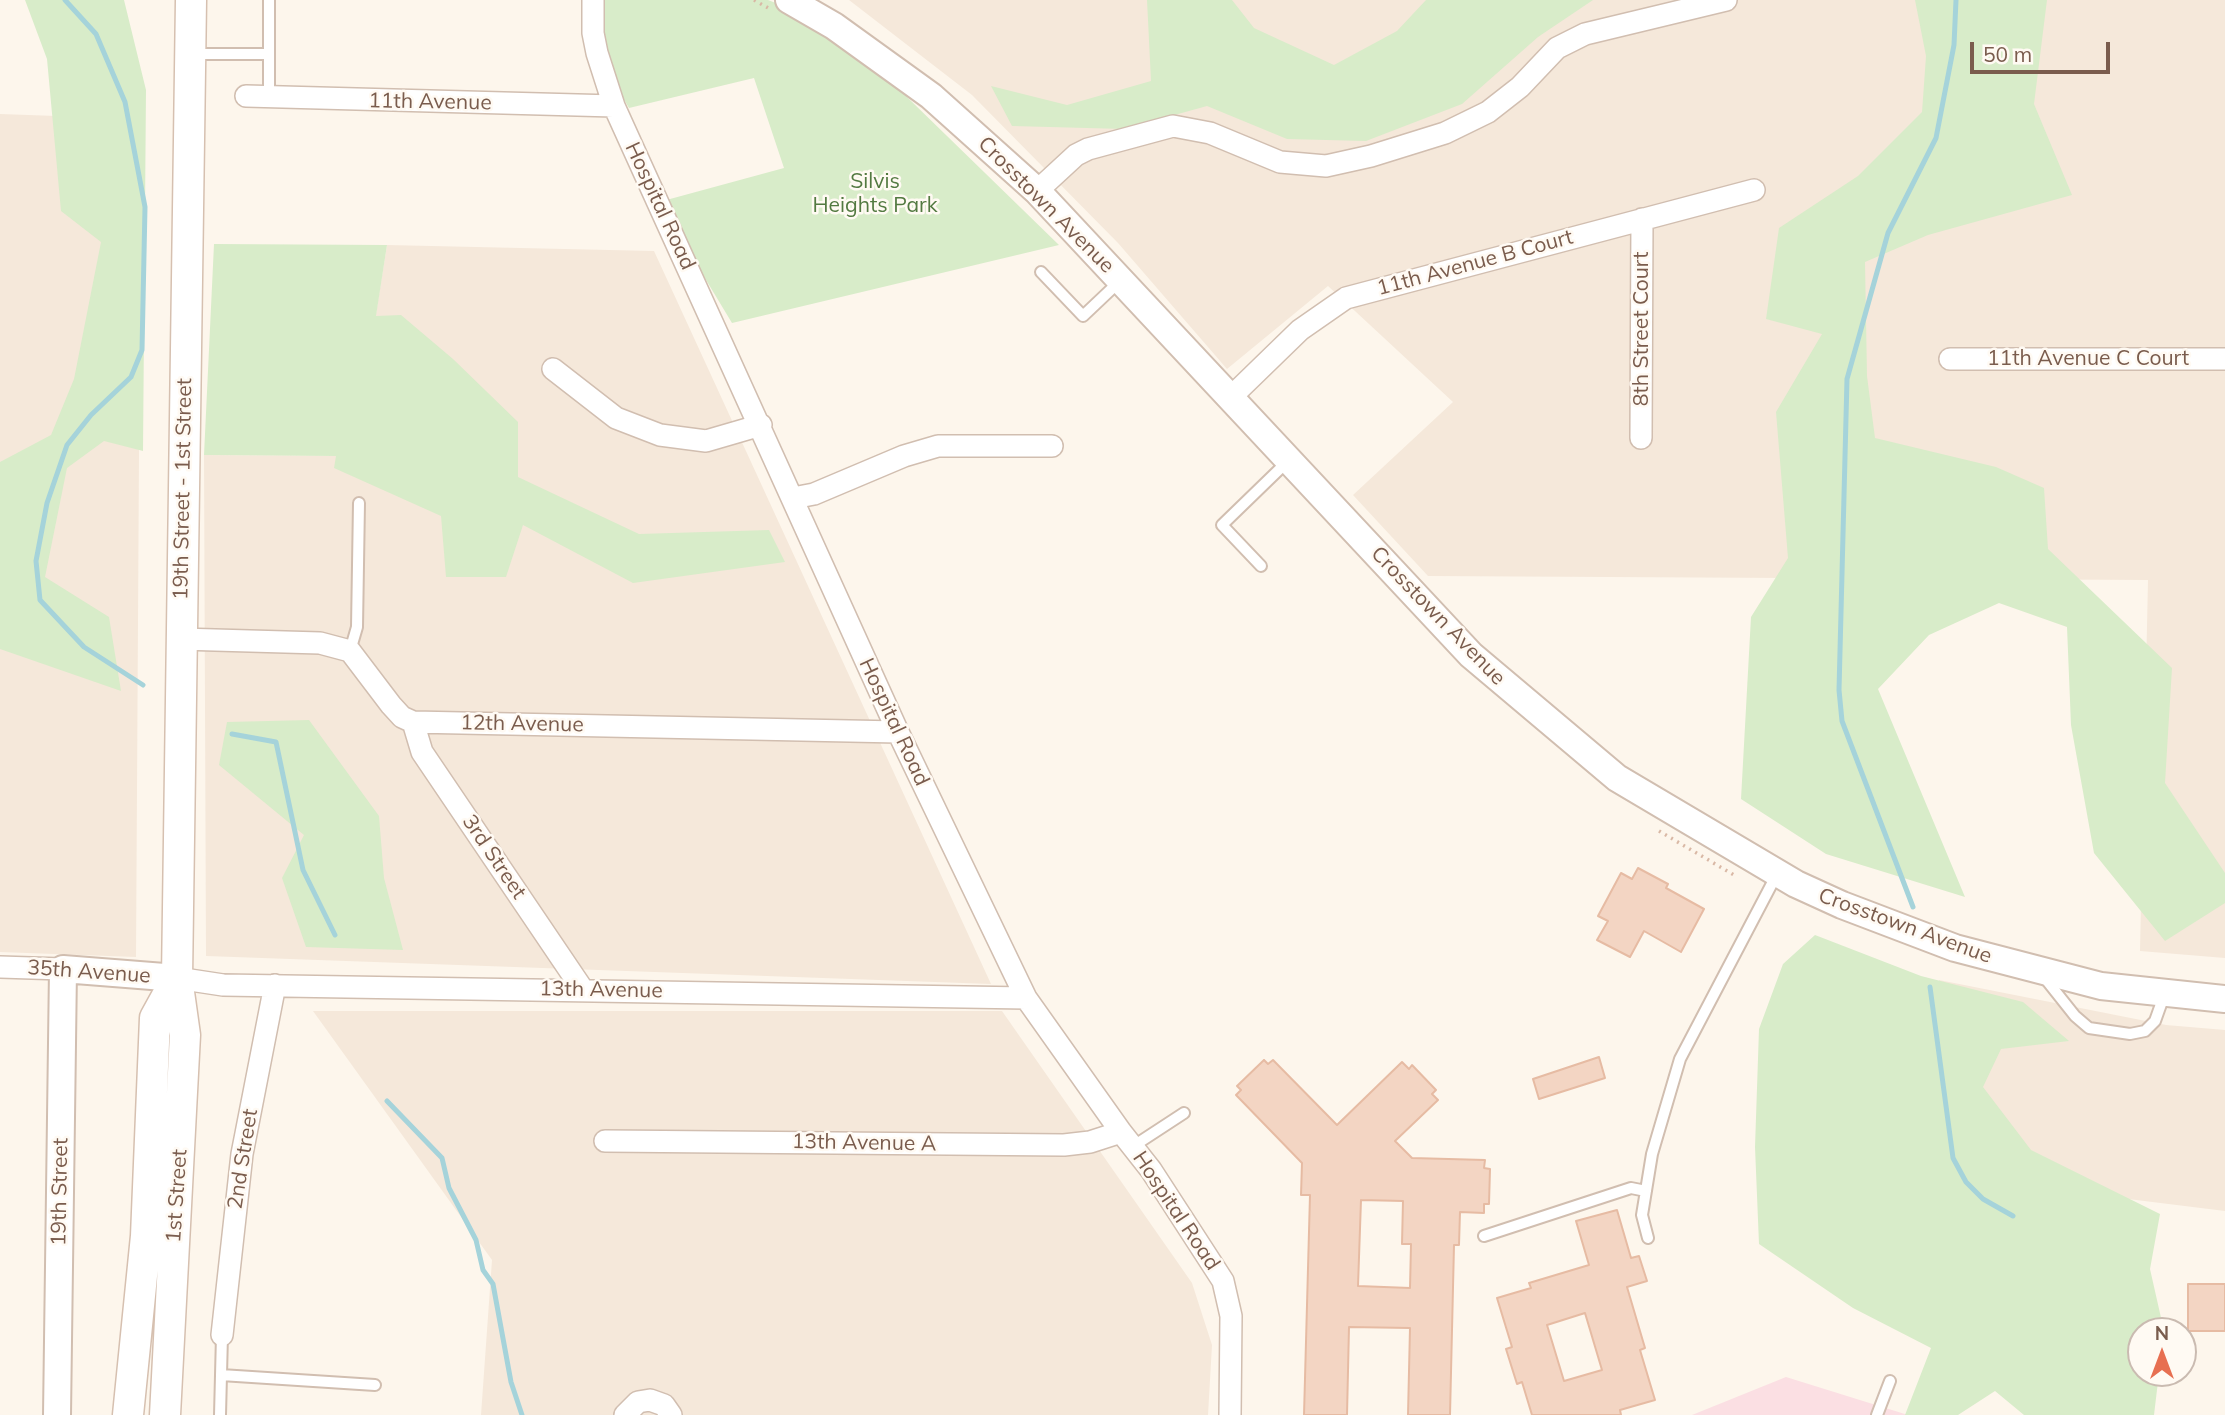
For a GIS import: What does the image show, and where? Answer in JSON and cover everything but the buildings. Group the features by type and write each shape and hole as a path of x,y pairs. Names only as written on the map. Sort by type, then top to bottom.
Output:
{"main road":[{"name":"19th Street - 1st Street","path":"177,978 191,0"},
{"path":"128,1415 147,1224 155,1018 177,978"},
{"name":"1st Street","path":"165,1415 185,1035 177,978"}],"street":[{"name":"Hospital Road","path":"593,0 595,43 614,106 898,732 1026,998 1199,1240 1223,1281 1231,1316 1230,1415"},
{"path":"1037,191 1076,155 1088,149 1173,126 1197,129 1280,162 1326,166 1358,159 1445,133 1488,112 1520,88 1557,48 1585,34 1726,0"},
{"name":"Crosstown Avenue","path":"781,5 834,26 921,89 1037,191 1471,655 1616,778 1772,883 1842,905 1955,948 2037,970 2101,986 2225,999"},
{"name":"11th Avenue","path":"246,96 614,106"},
{"name":"11th Avenue B Court","path":"1230,398 1300,330 1346,298 1754,190"},
{"name":"8th Street Court","path":"1642,219 1642,438"},
{"name":"11th Avenue C Court","path":"1950,359 2225,359"},
{"path":"553,369 616,418 660,435 705,441 761,425"},
{"path":"793,498 814,494 904,456 938,446 1052,446"},
{"path":"180,639 320,643 350,651 402,718 413,722"},
{"name":"12th Avenue","path":"413,722 898,732"},
{"name":"3rd Street","path":"413,722 422,752 583,990"},
{"name":"35th Avenue","path":"0,967 177,978"},
{"name":"19th Street","path":"57,1415 63,969"},
{"name":"13th Avenue","path":"177,978 223,985 1026,998"},
{"name":"2nd Street","path":"222,1335 242,1154 275,985"},
{"name":"13th Avenue A","path":"605,1141 1064,1145 1126,1140"},
{"path":"625,1415 638,1402 650,1400 664,1405 671,1415"}],"lane":[{"path":"269,0 269,98"},
{"path":"191,54 269,54"},
{"path":"1041,272 1083,316 1121,280"},
{"path":"1261,566 1222,525 1289,460"},
{"path":"350,651 357,626 359,503"},
{"path":"1648,1238 1642,1215 1646,1191 1658,1132 1681,1059 1772,883"},
{"path":"2037,970 2075,1016 2089,1028 2130,1034 2145,1031 2159,1014 2165,993"},
{"path":"1126,1140 1184,1113"},
{"path":"1483,1236 1630,1188 1646,1191"},
{"path":"220,1415 222,1335"},
{"path":"221,1375 375,1385"},
{"path":"1877,1415 1889,1381"}],"path":[{"path":"754,0 781,5"},
{"path":"1655,828 1705,860 1772,883"}],"shaded area":[{"path":"849,0 2225,0 2225,958 2140,951 2148,580 1428,576 1353,495 1453,402 1328,286 1227,369 1118,243 972,95"},
{"path":"0,114 141,119 136,957 0,952"},
{"path":"387,245 654,251 991,984 206,956 204,455 353,456"},
{"path":"1939,980 2166,1025 2225,1030 2225,1211 2112,1197 1925,1106"},
{"path":"313,1011 1002,1011 1192,1283 1212,1345 1208,1415 481,1415 492,1260"},
{"path":"1786,1377 1908,1415 1692,1415"}],"green space":[{"path":"25,0 124,0 146,90 143,451 104,441 67,468 45,577 109,617 121,691 0,649 0,462 51,435 74,379 101,242 61,211 47,59"},
{"name":"Silvis Heights Park","path":"605,0 768,0 834,26 1059,245 732,323 659,202 784,168 754,78 629,108 597,53"},
{"path":"1147,0 1232,0 1254,28 1334,65 1397,31 1426,0 1593,0 1538,37 1462,104 1366,141 1287,139 1207,106 1124,129 1012,126 991,86 1067,105 1151,81"},
{"path":"1915,0 2047,0 2034,104 2072,195 1928,235 1865,262 1867,376 1875,438 1996,467 2044,488 2048,549 2172,668 2165,783 2225,873 2225,903 2165,941 2094,853 2071,725 2067,627 1999,603 1929,635 1878,689 1965,897 1826,854 1741,799 1751,617 1788,558 1776,412 1822,334 1766,319 1779,228 1858,176 1922,112 1926,56"},
{"path":"214,244 387,245 376,316 401,315 453,359 518,422 518,477 639,534 769,530 785,562 633,583 523,525 506,577 446,577 441,516 334,468 336,456 204,455"},
{"path":"309,720 379,816 384,878 403,950 306,947 282,878 304,835 219,765 227,722"},
{"path":"1815,935 1921,976 2023,1002 2069,1041 2001,1049 1983,1087 2031,1150 2160,1214 2150,1269 2161,1317 2127,1317 2127,1387 2157,1387 2154,1415 2024,1415 1995,1391 1958,1415 1905,1415 1931,1348 1853,1308 1759,1244 1755,1147 1759,1029 1783,964"}],"waterway":[{"path":"65,0 96,34 125,102 145,207 142,350 131,377 91,415 67,445 47,503 36,561 40,600 84,647 143,685"},
{"path":"1913,907 1842,721 1839,690 1847,379 1888,233 1936,138 1954,45 1956,0"},
{"path":"232,734 276,742 303,870 335,935"},
{"path":"1930,987 1953,1158 1966,1182 1983,1199 2013,1216"},
{"path":"387,1101 442,1158 449,1188 476,1240 483,1270 493,1284 511,1382 522,1415"}]}
